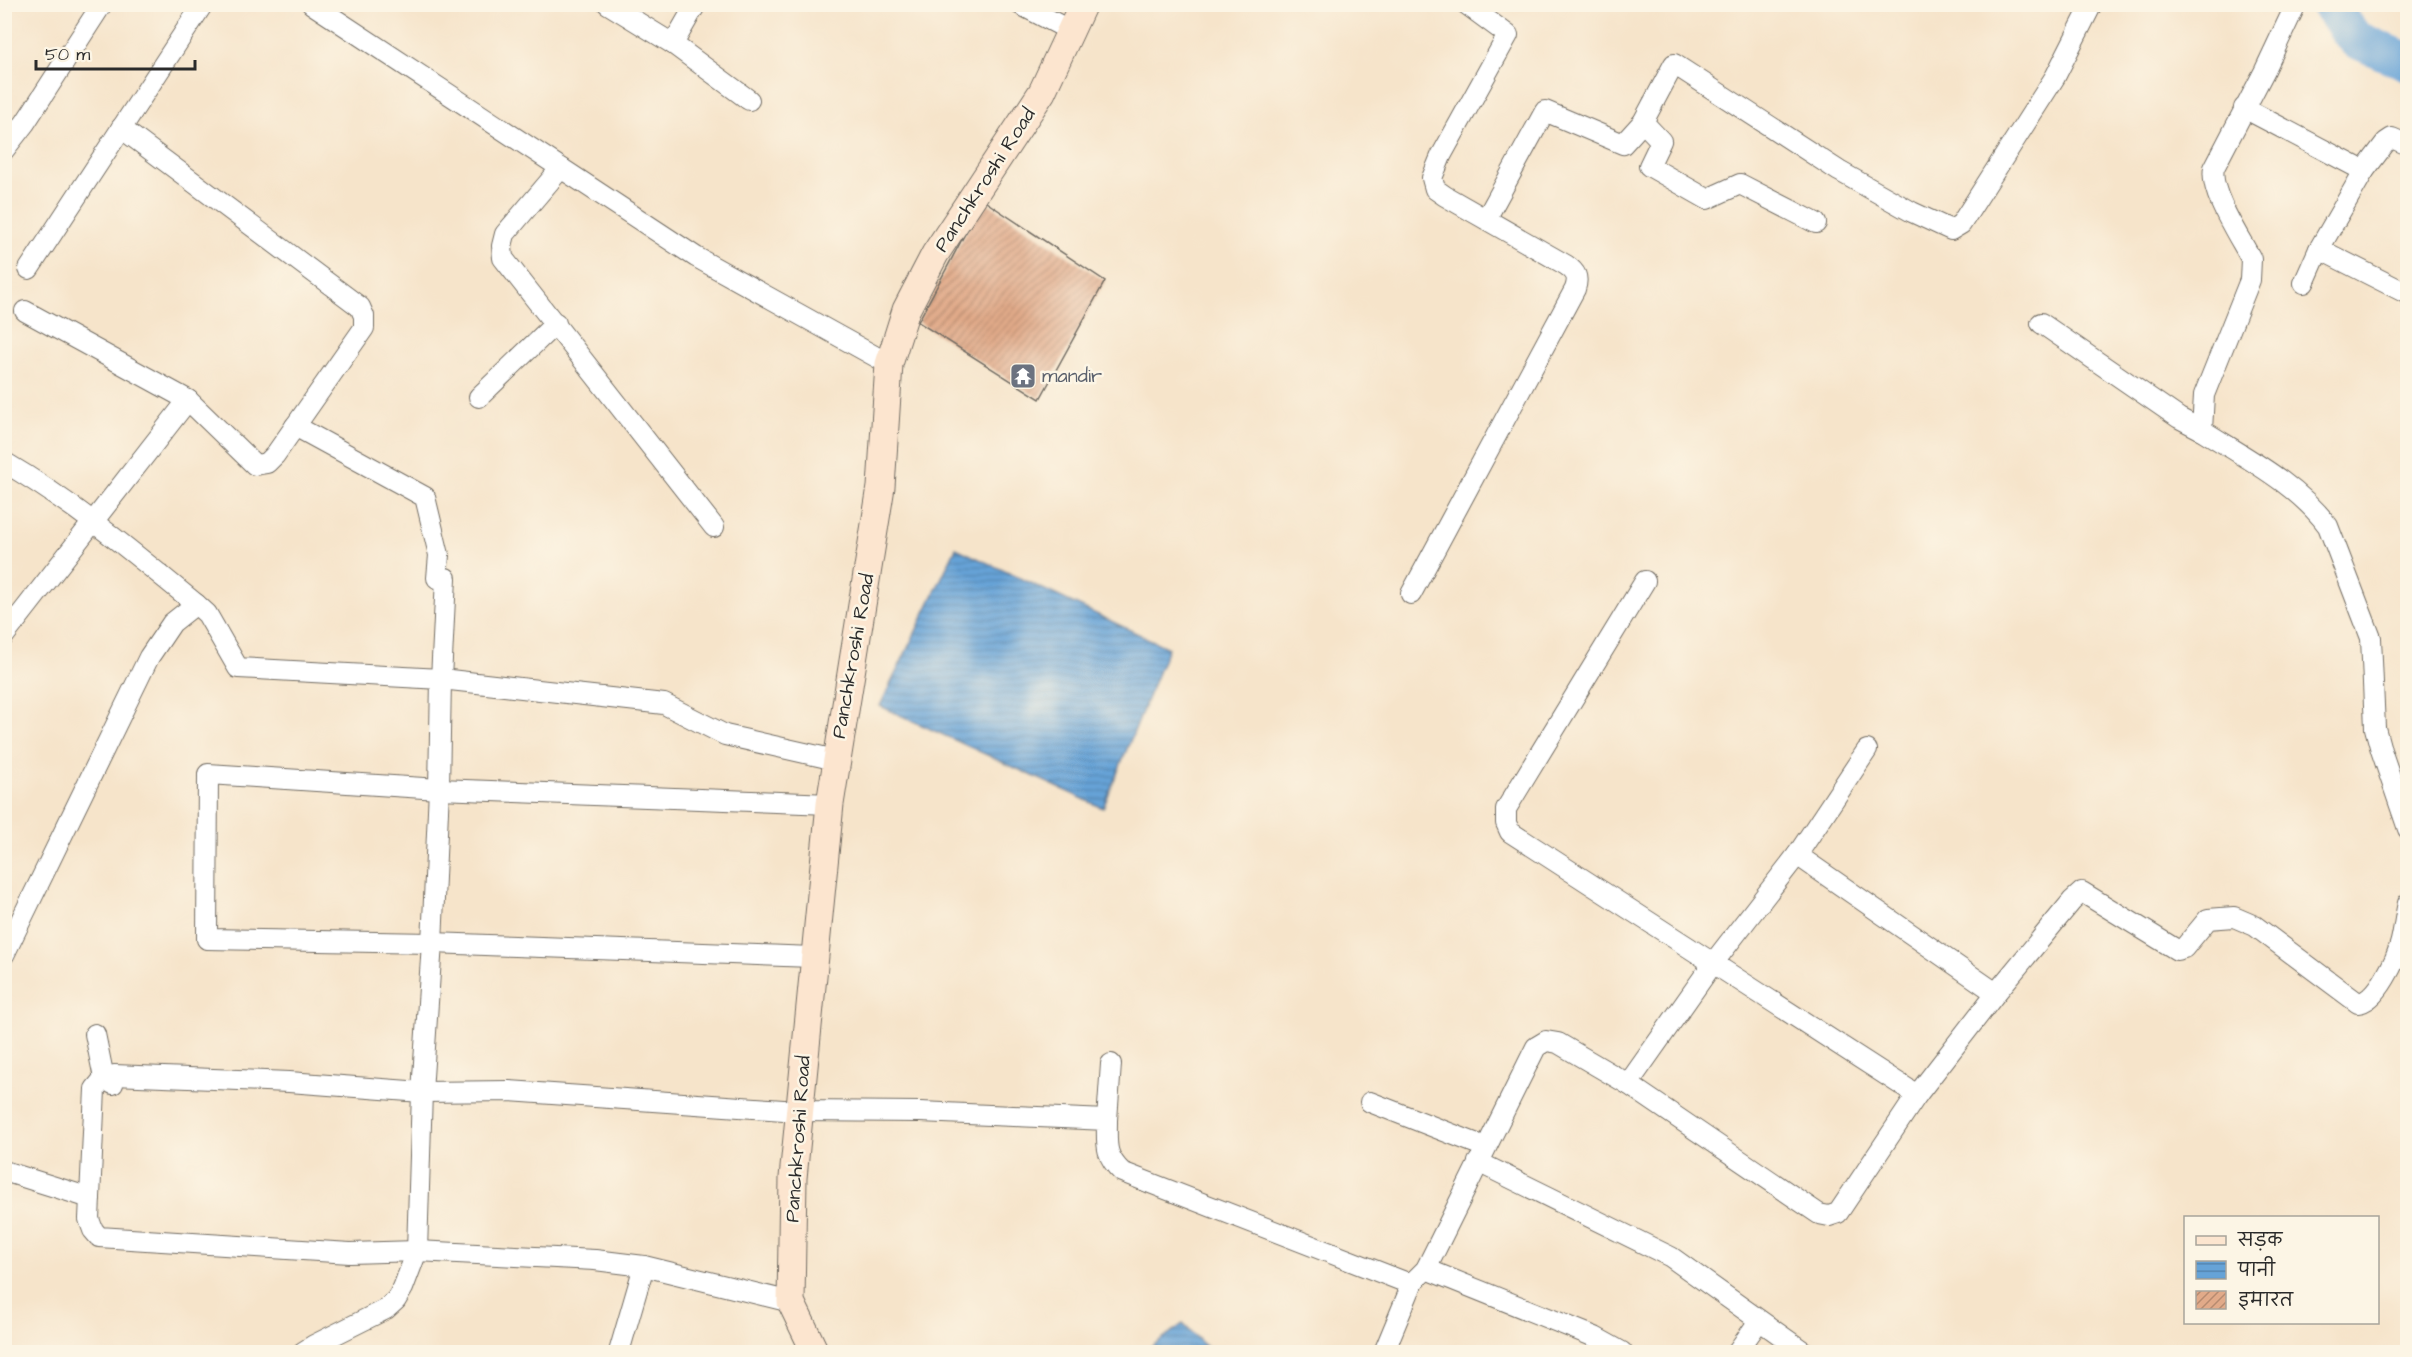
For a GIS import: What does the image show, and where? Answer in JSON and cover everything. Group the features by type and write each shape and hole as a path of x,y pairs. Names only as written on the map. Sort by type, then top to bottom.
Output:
{"street":[{"path":"4,150 26,123 102,4"},
{"path":"29,269 202,4"},
{"path":"312,4 696,257 889,364"},
{"path":"608,4 673,44 749,100"},
{"path":"673,44 696,4"},
{"path":"1019,4 1071,31"},
{"name":"Panchkroshi Road","path":"815,1353 791,1302 793,1178 813,957 830,804 881,487 889,364 906,310 935,254 1042,92 1083,4"},
{"path":"1411,594 1577,284 1576,274 1566,265 1445,196 1435,189 1433,184 1432,178 1441,156 1508,35 1466,4"},
{"path":"1486,219 1545,111 1623,144 1643,122 1674,64 1839,171 1911,212 1951,230 1961,224 2055,77 2092,4"},
{"path":"2202,430 2204,395 2250,280 2252,268 2251,258 2216,192 2212,175 2296,4"},
{"path":"2244,108 2364,171"},
{"path":"1643,122 1661,141 1649,166 1707,199 1740,184 1816,223"},
{"path":"25,311 189,400 255,465 267,463 275,455 364,328 364,316 360,307 121,129"},
{"path":"2304,283 2319,249 2364,171 2386,142 2392,138 2408,145"},
{"path":"561,168 505,234 502,246 503,258 714,527"},
{"path":"2319,249 2408,294"},
{"path":"479,397 556,323"},
{"path":"2041,323 2180,418 2292,488 2319,513 2328,526 2371,638 2375,728 2408,829"},
{"path":"4,636 189,400"},
{"path":"295,426 425,497 442,578 439,789 422,1092 417,1251 403,1288 396,1300 386,1309 314,1345 303,1353"},
{"path":"4,462 45,486 94,521 196,604 207,614 238,668 441,680 664,704 725,735 836,760"},
{"path":"1645,581 1506,809 1506,823 1510,832 1917,1095"},
{"path":"4,956 149,657 172,623 196,604"},
{"path":"1628,1084 1714,962 1797,855 1867,750"},
{"path":"813,957 432,943 207,939 208,774 439,789 830,804"},
{"path":"1797,855 1996,993"},
{"path":"1384,1353 1420,1275 1536,1047 1546,1041 1558,1043 1628,1084 1819,1214 1828,1216 1838,1213 1917,1095 1996,993 2082,892 2177,950 2184,948 2208,919 2215,916 2234,917 2255,926 2358,1003 2373,996 2393,963 2401,942 2408,903"},
{"path":"95,1034 108,1081"},
{"path":"1111,1065 1107,1152 1122,1172 1405,1282 1420,1275 1594,1337 1622,1353"},
{"path":"791,1302 644,1266 595,1260 417,1251 350,1253 99,1237 93,1230 89,1219 95,1089 114,1075 277,1082 422,1092 508,1091 798,1112 920,1112 1107,1120"},
{"path":"1370,1102 1482,1154 1671,1257 1803,1353"},
{"path":"4,1171 90,1198"},
{"path":"619,1353 644,1266"},
{"path":"1737,1353 1759,1321"}],"water":[{"path":"956,548 1168,648 1103,808 880,706"},
{"path":"1183,1324 1211,1352 1144,1352"}],"building":[{"path":"983,200 1105,281 1040,399 918,322"}],"waterway":[{"path":"2329,4 2355,39 2408,62"}],"place":[{"name":"mandir","path":"1023,376"}]}
